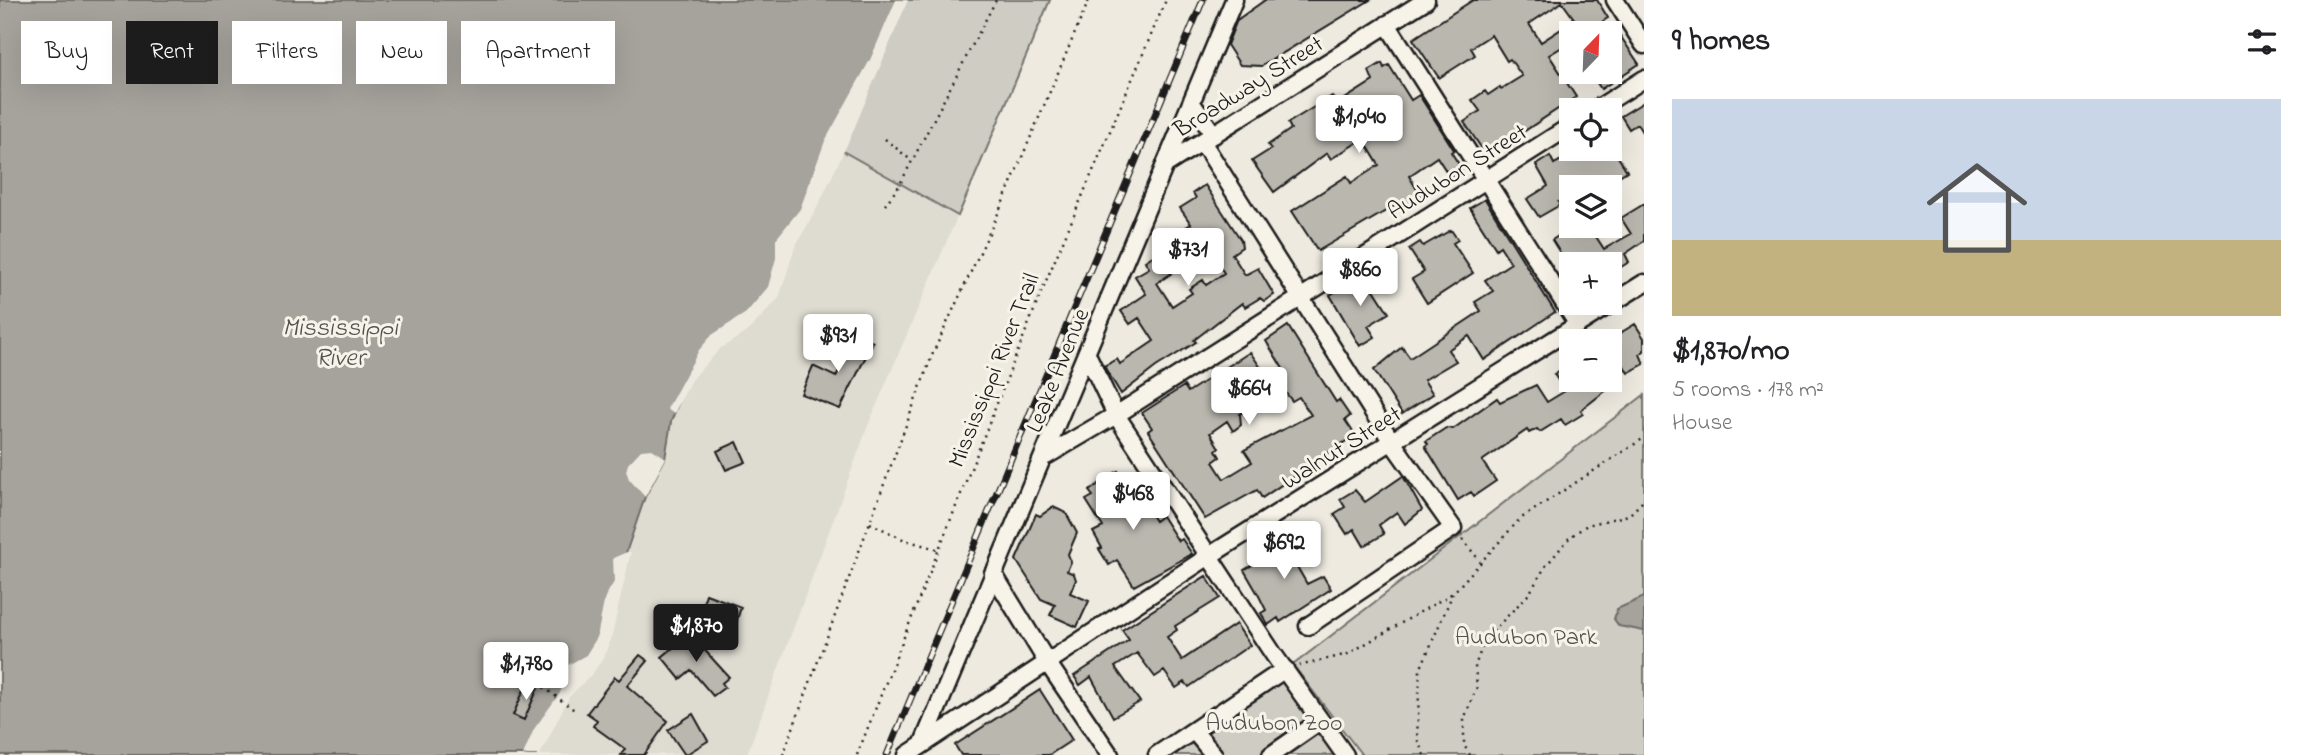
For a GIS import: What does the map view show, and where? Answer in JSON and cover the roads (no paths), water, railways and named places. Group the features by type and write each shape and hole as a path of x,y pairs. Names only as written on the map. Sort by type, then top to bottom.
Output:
{"street":[{"name":"Leake Avenue","path":"920,749 993,573 1046,456 1234,0"},
{"name":"Broadway Street","path":"1165,165 1426,0"},
{"path":"1615,0 1644,44"},
{"path":"1387,24 1578,325"},
{"path":"1614,98 1644,79"},
{"path":"1191,102 1208,139 1301,296 1392,442 1453,528 1308,626"},
{"name":"Audubon Street","path":"1046,456 1116,415 1559,133"},
{"name":"Walnut Street","path":"906,755 920,749 1209,556 1644,283"},
{"path":"1087,354 1116,415 1345,755"},
{"path":"993,573 1047,662 1110,755"},
{"path":"1157,755 1285,669"},
{"path":"1271,755 1320,721"},
{"path":"1194,731 1214,755"}],"water":[{"name":"Mississippi River","path":"0,0 904,0 792,243 778,296 719,345 688,379 671,422 665,459 645,497 626,553 616,602 536,755 0,755"},
{"path":"1644,597 1644,631 1619,626 1614,619 1617,609"}],"railway":[{"path":"887,755 1203,0"}],"park label":[{"name":"Audubon Park","path":"1526,636"},
{"name":"Audubon Zoo","path":"1274,722"}]}
